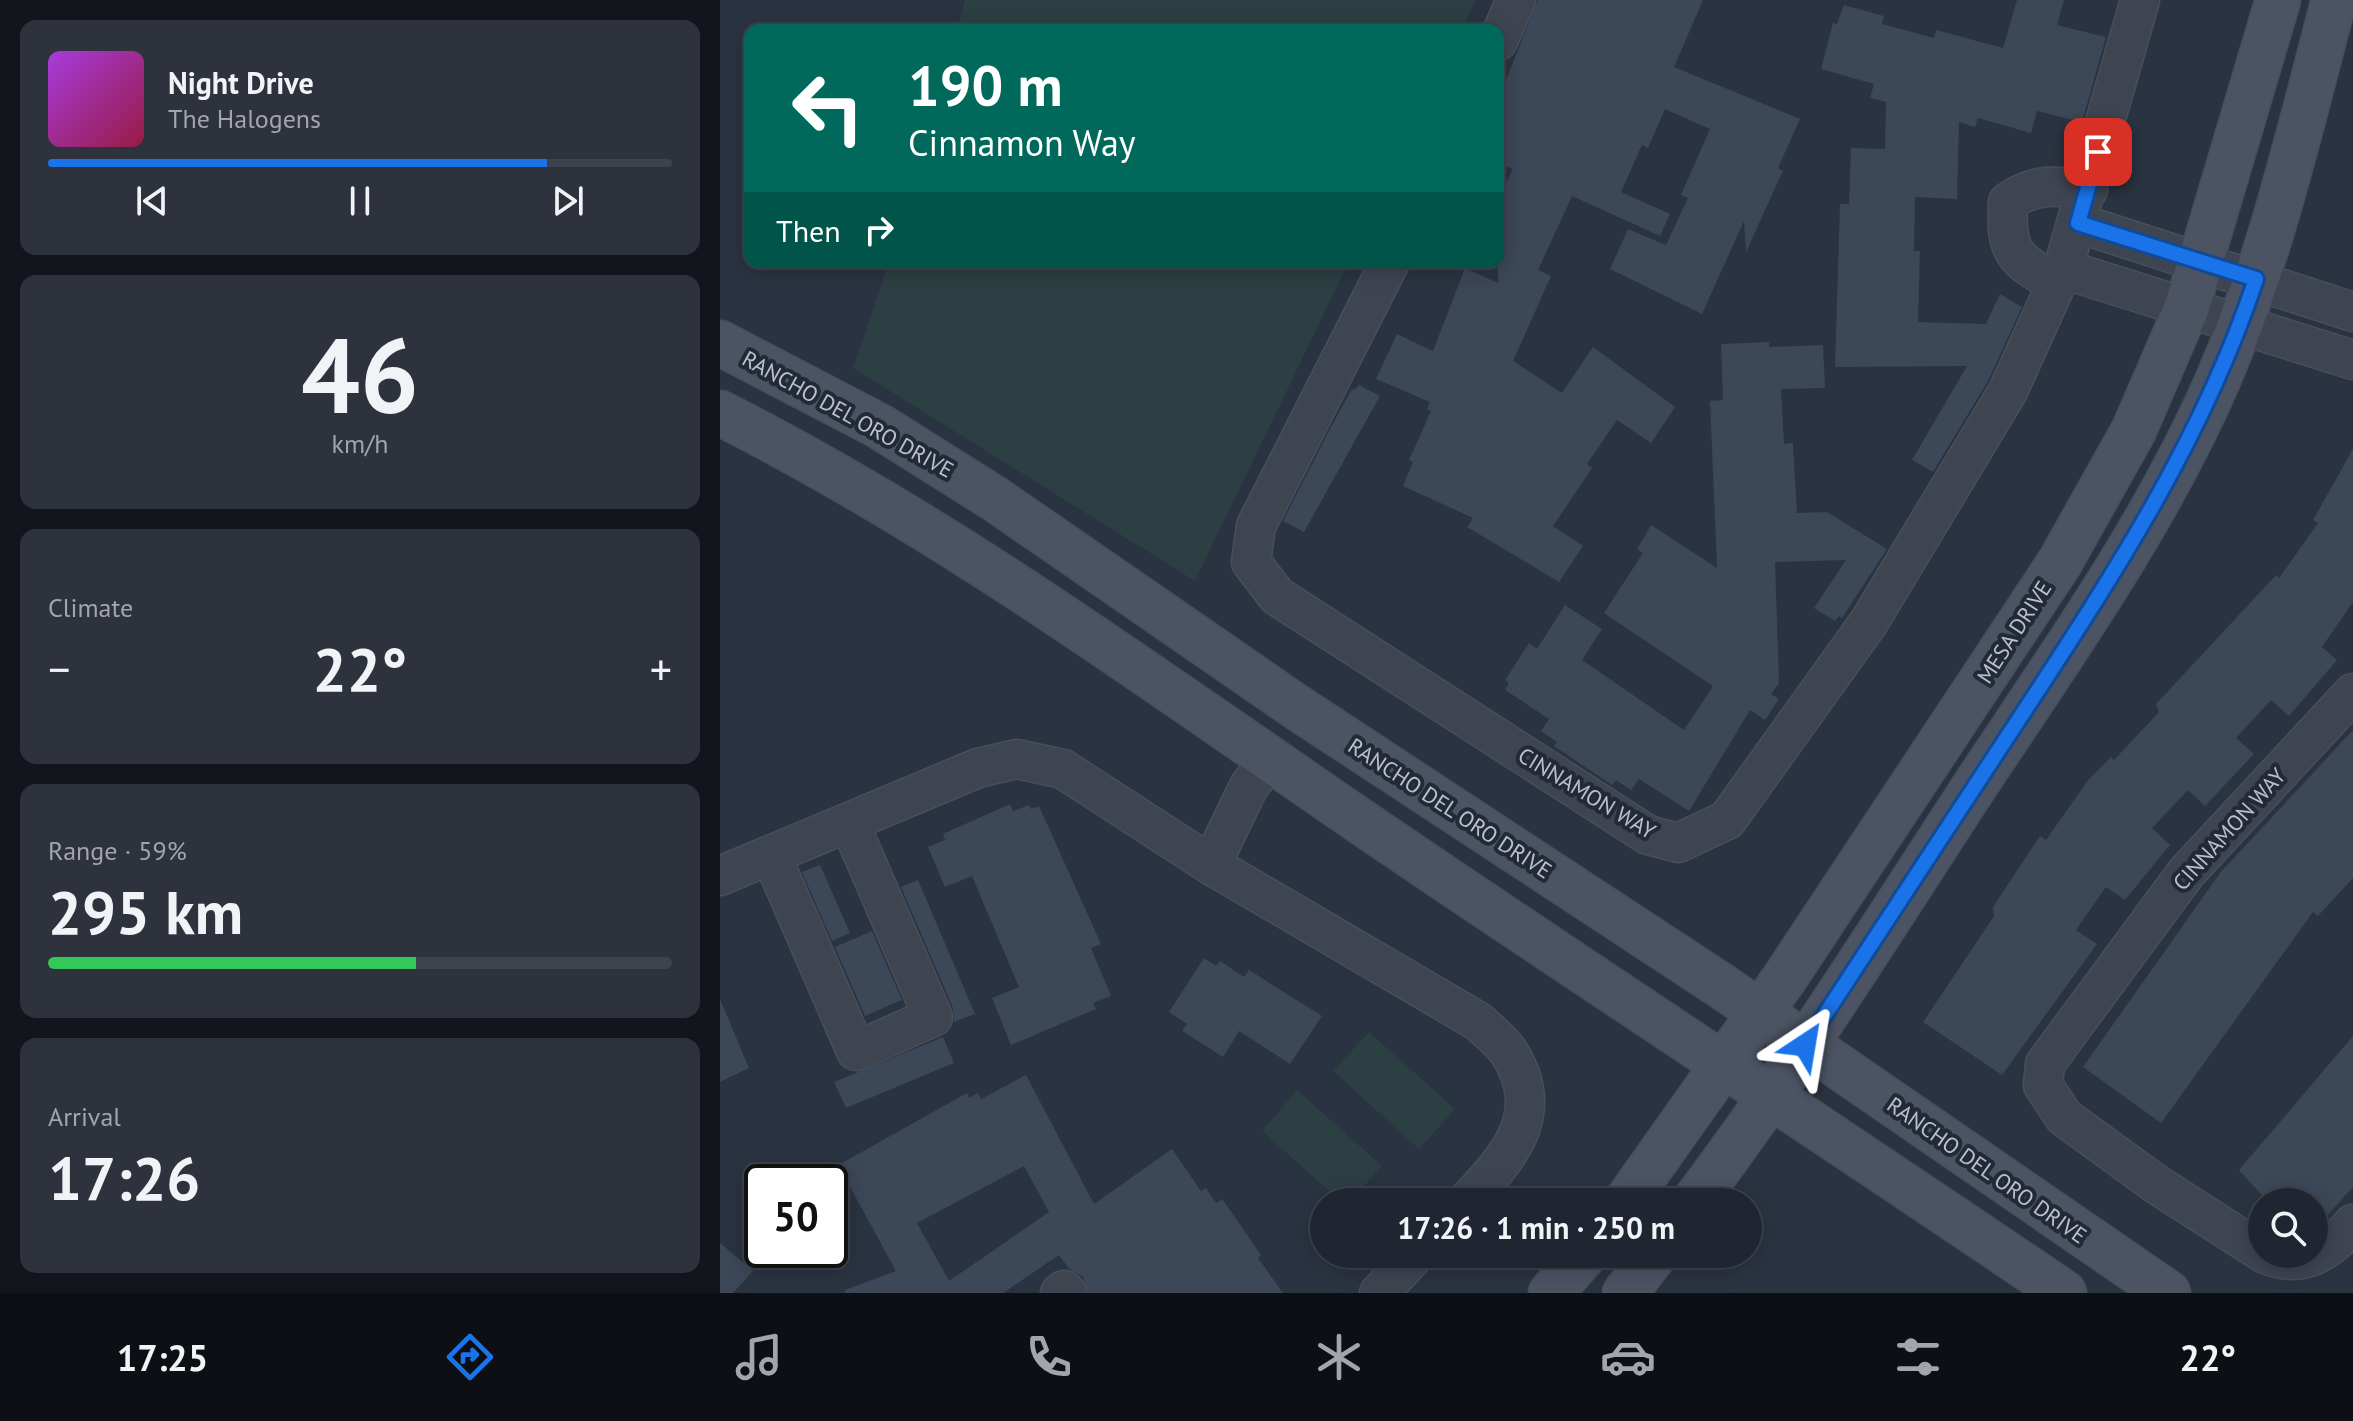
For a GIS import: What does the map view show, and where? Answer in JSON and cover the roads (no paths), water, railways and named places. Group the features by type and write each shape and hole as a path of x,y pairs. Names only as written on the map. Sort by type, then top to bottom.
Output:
{"main road":[{"name":"MESA DRIVE","path":"1636,1188 1760,1014 2060,562 2134,430 2187,307 2278,0"},
{"path":"1704,1188 1805,1045 2114,574 2167,485 2241,322 2256,279 2284,193 2334,0"},
{"name":"RANCHO DEL ORO DRIVE","path":"720,343 879,426 995,499 1295,706 1760,1014 2168,1293"},
{"path":"720,413 807,457 938,536 2064,1293"},
{"path":"1086,635 1246,713 1265,719 1281,719 1295,706"},
{"path":"1270,760 1287,753 1317,752 1417,785"},
{"path":"1551,1293 1573,1268"},
{"path":"1625,1293 1644,1268"}],"street":[{"path":"1504,27 1516,0"},
{"name":"CINNAMON WAY","path":"1387,268 1256,526 1251,562 1277,596 1648,835 1678,843 1727,820 1869,622 2008,391 2060,275 2083,206 2140,0"},
{"path":"2353,312 2202,261 2083,206 2052,185 2022,192 2008,202 2006,233 2012,251 2026,267 2241,322 2353,360"},
{"name":"CINNAMON WAY","path":"2248,1243 2156,1184 2064,1117 2043,1085 2045,1064 2186,873 2353,693"},
{"path":"720,876 978,768 1017,759 1063,769 1211,865 1479,1022 1510,1053 1524,1089 1523,1131 1498,1169 1480,1188"},
{"path":"1211,865 1249,786 1270,760"},
{"path":"771,855 856,1051 933,1017 849,822"},
{"path":"2328,1247 2353,1224"},
{"path":"1379,1293 1403,1268"},
{"path":"1060,1293 1064,1290 1067,1293"}]}
